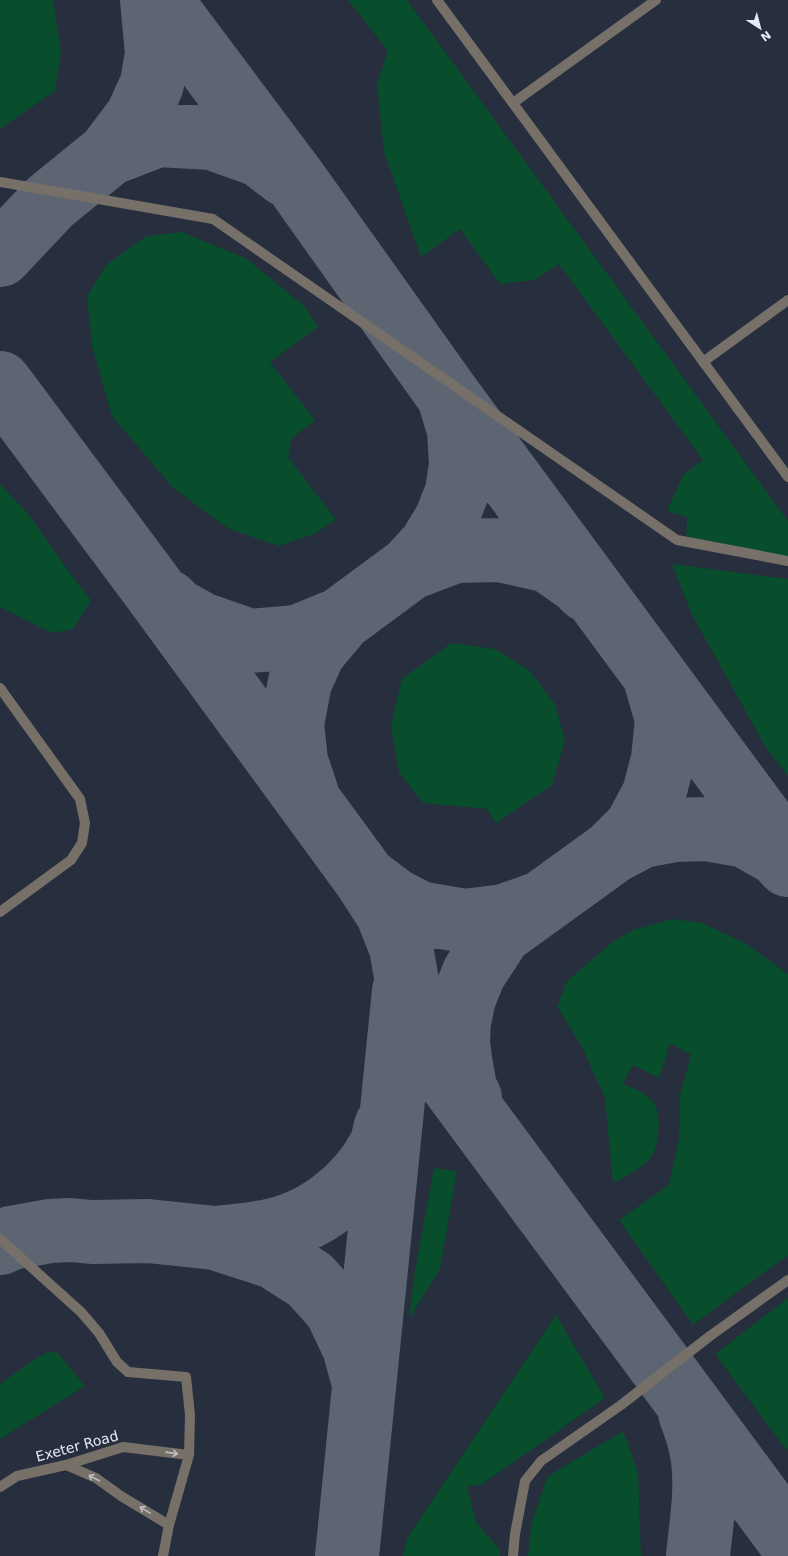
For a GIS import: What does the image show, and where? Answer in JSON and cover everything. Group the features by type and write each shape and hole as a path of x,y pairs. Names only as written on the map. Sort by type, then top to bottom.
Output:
{"lane":[{"path":"437,0 788,477"},
{"path":"513,103 656,0"},
{"path":"0,182 214,219 677,540 788,562"},
{"path":"703,362 788,300"},
{"path":"0,688 80,799 85,823 82,843 71,860 0,912"},
{"path":"0,1239 81,1312 99,1333 117,1362 128,1372 186,1377 190,1415 189,1455 169,1525 162,1556"},
{"path":"513,1556 515,1534 525,1481 541,1461 621,1405 710,1336 788,1280"},
{"name":"Exeter Road","path":"0,1487 17,1476 66,1465 123,1447 189,1455"},
{"path":"66,1465 96,1478 121,1496 169,1525"}],"green space":[{"path":"0,0 53,0 61,52 55,91 0,129"},
{"path":"348,0 407,0 788,521 788,559 686,542 687,517 667,511 683,475 703,460 559,264 534,280 500,284 460,229 421,257 384,152 377,84 388,51"},
{"path":"182,232 247,259 304,306 318,327 270,362 315,420 291,439 288,457 336,520 314,534 279,546 229,529 173,488 112,416 92,346 87,297 106,265 147,236"},
{"path":"0,484 29,515 72,576 91,600 73,629 51,633 0,607"},
{"path":"672,564 788,579 788,776 765,746 692,615"},
{"path":"451,643 495,649 529,670 555,704 565,741 552,785 496,823 487,809 423,803 399,772 391,725 402,679"},
{"path":"672,919 702,923 745,943 788,974 788,1256 693,1325 619,1220 669,1185 679,1139 680,1094 691,1055 670,1043 659,1078 633,1065 623,1084 638,1090 652,1100 655,1105 658,1119 657,1142 653,1154 641,1167 613,1183 605,1098 581,1045 557,1007 567,981 610,944 633,930"},
{"path":"434,1168 457,1171 440,1269 409,1319 415,1270"},
{"path":"788,1298 788,1446 787,1451 715,1354"},
{"path":"556,1315 605,1398 481,1485 467,1486 476,1522 500,1550 500,1556 403,1556 407,1538"},
{"path":"48,1352 58,1353 85,1386 0,1439 0,1384 32,1361"},
{"path":"623,1431 638,1472 641,1556 528,1556 531,1526 547,1477"}],"taxiway":[{"path":"0,255 50,202 109,154 137,117 152,84 157,53 152,0"},
{"path":"160,0 297,183 448,395 788,856"},
{"path":"109,154 158,135 212,138 260,155 286,175"},
{"path":"0,383 152,587 365,878 387,912 401,947 413,1017 438,1065 788,1538"},
{"path":"307,794 296,761 292,724 300,682 314,651 341,619 410,568 431,545 446,520 457,492 461,465 459,430 449,397"},
{"path":"410,568 455,551 500,550 549,561 579,582 587,590"},
{"path":"167,601 176,610 201,624 250,641 297,637 341,619"},
{"path":"612,852 636,828 654,794 663,759 667,719 654,674"},
{"path":"470,1098 465,1088 460,1059 458,1042 459,1022 464,998 474,973 500,933 612,852 642,836 675,830 706,829 746,836 778,854 788,865"},
{"path":"365,878 394,900 419,913 465,921 504,916 541,903"},
{"path":"347,1556 404,991"},
{"path":"216,1238 258,1233 282,1228 300,1221 332,1203 346,1191 370,1163 380,1147 386,1126"},
{"path":"0,1243 11,1238 50,1231 148,1231 215,1238 274,1257 310,1280 336,1309 354,1347 363,1380"},
{"path":"690,1413 700,1442 704,1472 703,1508 698,1556"}]}
